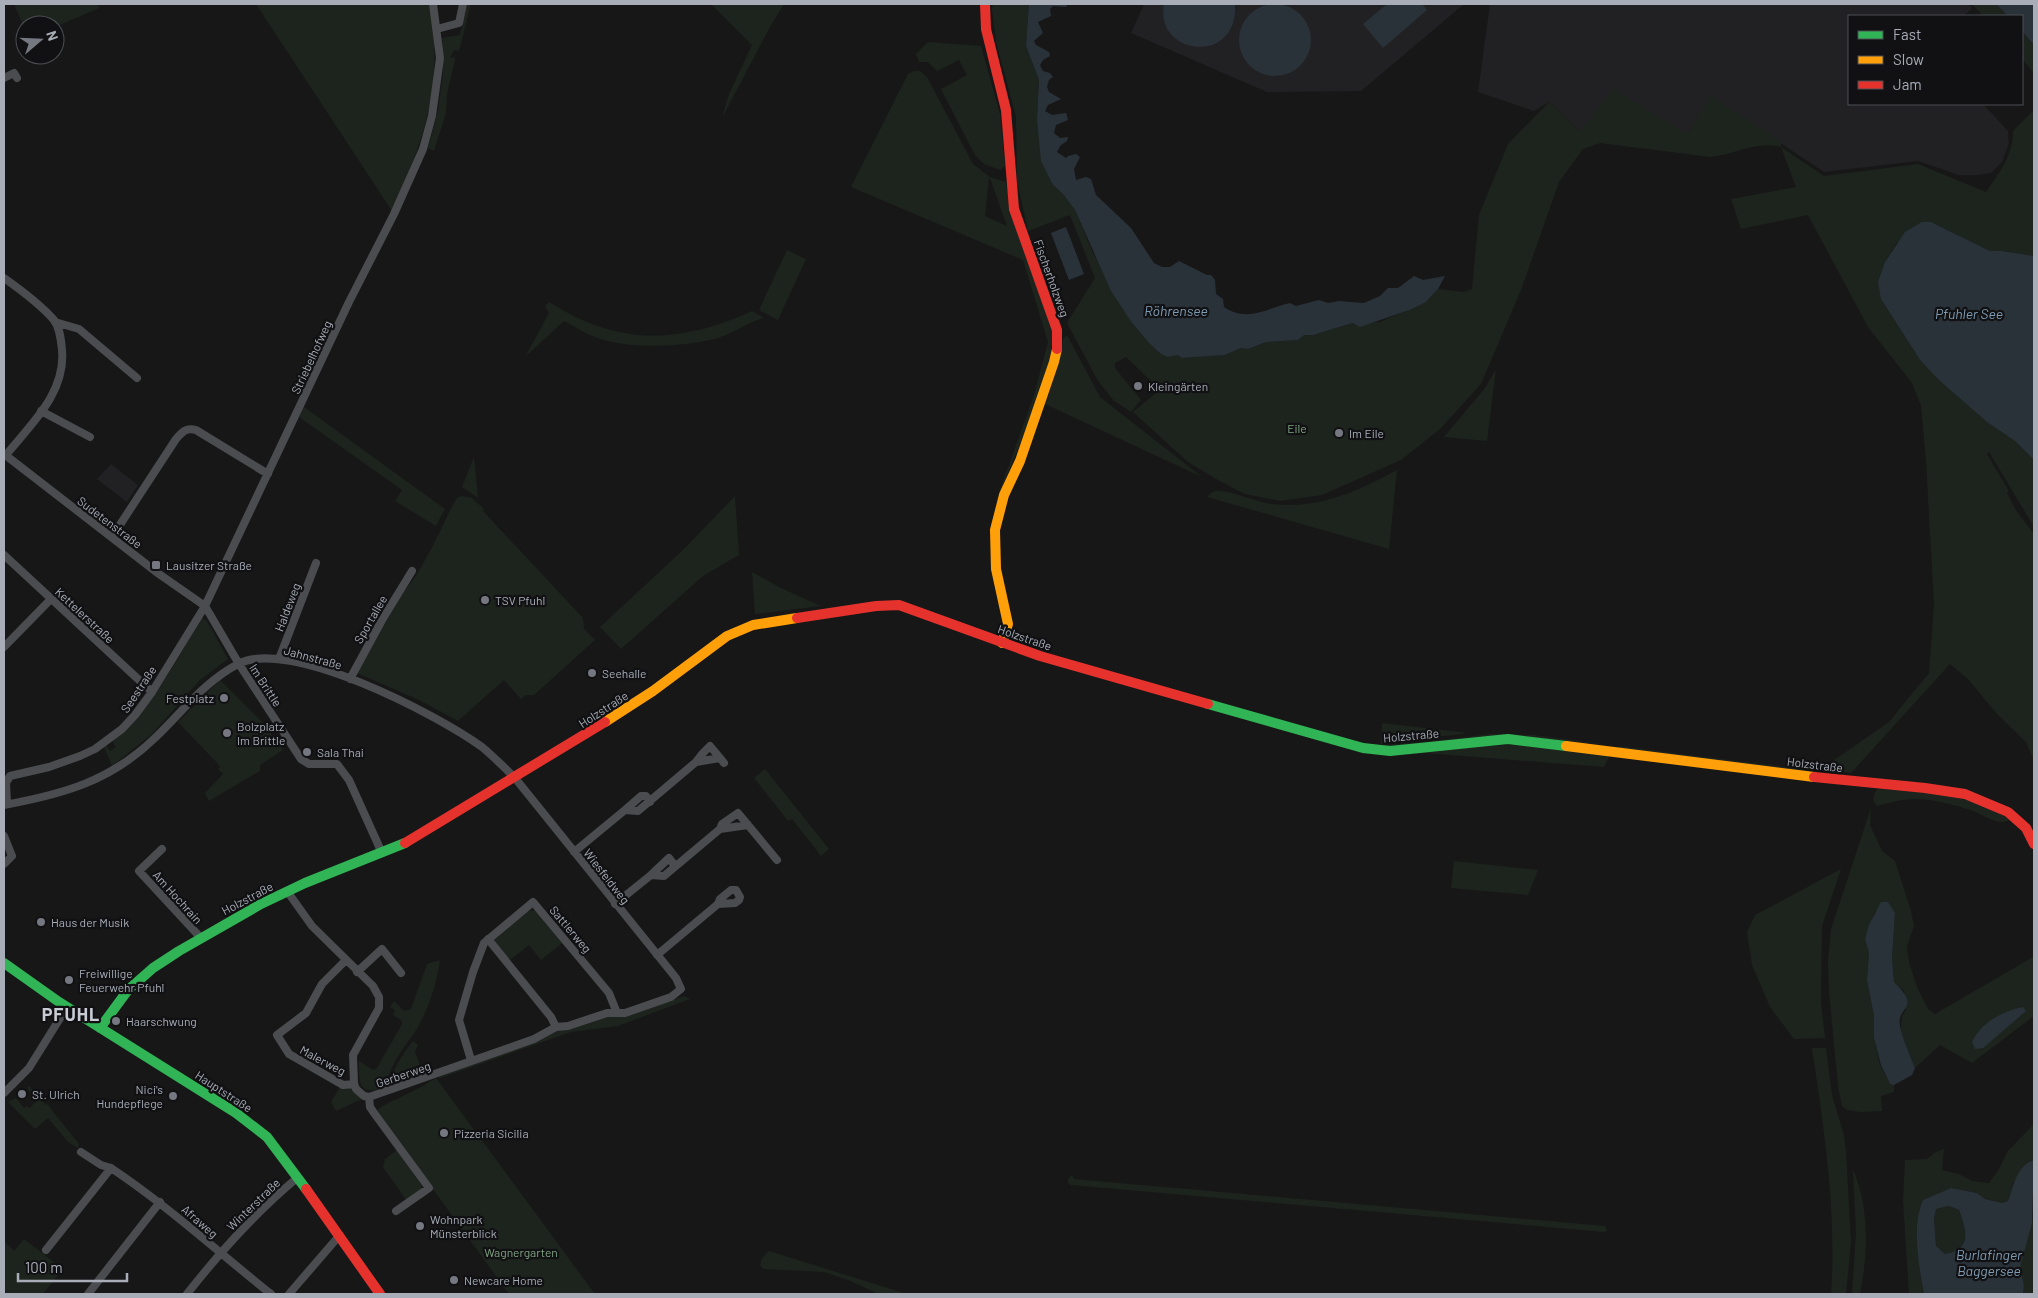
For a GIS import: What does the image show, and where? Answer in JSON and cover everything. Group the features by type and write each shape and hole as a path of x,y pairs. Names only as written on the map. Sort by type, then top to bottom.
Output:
{"street":[{"name":"Striebelhofweg","path":"205,606 423,149 432,116 440,58 433,4"},
{"path":"437,29 459,22 463,4"},
{"name":"Fischerholzweg","path":"985,4 987,37 1006,110 1014,209 1057,330 1057,347 1054,362 1020,461 1004,495 995,530 996,569 1008,624 1002,643"},
{"path":"4,78 14,73 17,78"},
{"path":"4,278 34,301 55,322 70,328 79,329 137,378"},
{"path":"55,322 62,340"},
{"path":"5,455 41,411 58,385 63,365 62,340 64,333 70,328"},
{"path":"41,411 90,436"},
{"path":"112,538 176,439 188,429 196,430 268,474"},
{"name":"Sudetenstraße","path":"5,455 112,538 205,606"},
{"name":"Kettelerstraße","path":"4,555 152,692"},
{"name":"Haldeweg","path":"279,659 316,563"},
{"name":"Sportallee","path":"350,679 382,620 412,571"},
{"path":"4,646 51,599"},
{"name":"Holzstraße","path":"100,1028 128,990 158,964 200,938 287,891 400,846 515,778 638,701 727,636 753,625 887,604 916,610 1040,656 1363,748 1380,751 1416,749 1491,740 1537,741 1965,794 2008,812 2026,828 2034,844"},
{"name":"Im Brittle","path":"205,606 239,664 302,759 309,764 337,764 348,778 382,853"},
{"name":"Seestraße","path":"9,777 49,767 95,749 122,729 135,716 152,692 205,606"},
{"name":"Jahnstraße","path":"6,805 79,787 117,769 155,738 199,691 221,674 253,659 279,659 318,668 387,694 462,734 494,757 515,778"},
{"path":"574,852 626,810 638,811 650,802 696,762 710,746 722,760 696,762"},
{"path":"4,768 9,777 6,783 6,805"},
{"name":"Wiesfeldweg","path":"515,778 676,978 681,989"},
{"path":"615,904 651,875 664,876 720,829 722,824 736,813 777,860"},
{"path":"720,829 748,825"},
{"path":"4,836 12,856 4,864"},
{"name":"Am Hochrain","path":"162,849 139,871 200,938"},
{"path":"287,891 312,926 376,990 380,1002 378,1008 353,1055 354,1084"},
{"name":"Sattlerweg","path":"488,939 533,902 609,993 617,1013"},
{"path":"657,955 718,904"},
{"path":"472,1060 459,1020 473,972 484,943 488,939 551,1017 556,1027"},
{"path":"357,972 382,950 401,973"},
{"name":"Malerweg","path":"346,960 322,984 306,1013 277,1034 289,1054 343,1085 354,1084"},
{"name":"Hauptstraße","path":"4,963 67,1007 252,1124 268,1138 380,1294"},
{"name":"Gerberweg","path":"354,1084 360,1093 369,1098 534,1039 556,1027 568,1026 607,1013 625,1013 671,997 681,989"},
{"path":"4,1093 29,1068 67,1007"},
{"path":"369,1098 370,1107 429,1188 396,1211"},
{"name":"Afraweg","path":"81,1152 101,1165 111,1168 160,1202 220,1254 271,1294"},
{"path":"46,1250 111,1168"},
{"name":"Winterstraße","path":"187,1294 220,1254 264,1206 298,1178"},
{"path":"88,1294 160,1202"},
{"path":"290,1294 339,1236"}],"shaded area":[{"path":"1144,4 1464,4 1361,91 1267,92 1131,33"},
{"path":"1490,4 1968,4 1972,8 1965,15 1848,15 1848,105 1984,105 2008,131 2009,143 2002,162 1991,173 1959,175 1918,161 1824,172 1711,97 1687,134 1580,132 1549,102 1534,111 1478,92"},
{"path":"111,464 138,485 127,502 97,479"}],"green space":[{"path":"14,4 97,4 99,8 65,23 65,15 19,15"},
{"path":"256,4 429,4 433,33 433,85 422,135 414,160 392,211"},
{"path":"467,4 471,4 459,51 454,50 450,58 454,57 455,60 447,94 446,113 434,151 428,148 438,111 443,73 442,38 460,35"},
{"path":"711,4 784,4 722,118 729,94 752,45"},
{"name":"Eile","path":"993,4 1029,4 1026,46 1039,80 1037,119 1053,185 1063,194 1075,210 1092,251 1132,323 1161,354 1177,355 1182,358 1225,355 1241,348 1248,349 1266,342 1298,340 1304,335 1313,335 1354,323 1380,322 1426,302 1438,289 1464,292 1472,289 1479,215 1508,144 1549,102 1580,132 1613,89 1687,134 1711,96 1781,142 1781,147 1763,145 1710,157 1600,143 1583,149 1559,182 1521,290 1481,384 1440,429 1401,460 1322,495 1280,501 1245,494 1188,462 1133,412 1157,392 1154,384 1126,357 1115,363 1115,368 1141,400 1131,412 1114,401 1098,381 1067,323 1095,278 1070,215 1028,231 1017,181 1016,117 996,42"},
{"path":"1972,4 1996,4 2007,15 1982,15"},
{"path":"2023,32 2034,45 2034,73 2023,60"},
{"path":"928,42 981,46 1000,114 1005,166 1000,170 984,164 975,155 941,89 967,75 959,60 937,71 928,62 919,62 916,54"},
{"path":"920,71 927,77 973,164 990,177 1006,182 1011,210 1052,330 1050,361 1030,421 996,501 1034,395 1048,342 1023,260 851,187 908,74","holes":["990,178 1007,226 985,216"]},
{"path":"2034,110 2034,256 1990,251 1931,222 1897,243 1891,252 1885,262 1881,299 1920,360 1987,422 2015,441 2034,460 2034,527 1989,452 1987,454 2009,491 2007,493 2015,509 2034,534 2034,761 2026,742 1997,714 1968,679 1950,664 1851,773 1821,769 1889,722 1929,673 1934,604 1926,461 1921,406 1912,383 1868,327 1808,215 1741,229 1731,199 1796,187 1781,147 1824,176 1918,164 1986,192 2008,156 2013,131"},
{"path":"787,250 806,259 778,320 759,310"},
{"path":"549,302 591,324 636,335 670,335 704,329 752,311 764,318 718,338 656,346 608,341 591,335 564,321 525,357 549,313 545,306"},
{"path":"1067,335 1100,397 1202,477 1045,404 1060,360 1063,339"},
{"path":"1496,369 1487,441 1444,437 1485,388"},
{"path":"304,407 445,509 436,526 395,501 402,490 299,417"},
{"path":"474,457 478,498 462,487"},
{"path":"1397,470 1389,549 1207,497 1213,492 1218,491 1272,504 1305,504 1352,492"},
{"path":"735,496 739,555 703,576 621,649 600,627 683,550"},
{"name":"TSV Pfuhl","path":"458,497 472,498 484,509 483,511 583,618 584,629 595,640 534,695 526,695 521,699 504,680 458,721 419,700 357,673 399,595 414,578 430,552 455,501"},
{"path":"752,572 781,588 821,606 755,614"},
{"path":"202,618 207,621 228,659 200,680 152,734 112,766 104,747 106,745 110,751 116,747 112,741 151,700"},
{"path":"220,680 263,723 283,750 260,765 260,771 209,801 205,793 223,774 218,769 220,766 178,722"},
{"path":"1382,723 1468,733 1381,744"},
{"path":"1490,734 1534,735 1609,745 1507,735 1383,747 1381,745 1417,743"},
{"path":"1477,746 1557,747 1608,755 1609,757 1604,767 1425,753 1385,757"},
{"path":"1618,746 1809,770 1809,772 1620,748"},
{"path":"765,769 829,849 821,856 792,819 788,821 754,778"},
{"path":"1878,789 1947,795 1980,804 2011,819 2001,822 1996,821 1971,810 1946,803 1920,799 1903,800 1877,806 1873,800"},
{"path":"1871,808 1870,825 1882,851 1895,861 1911,911 1914,926 1907,946 1909,962 1917,987 1928,1009 1935,1014 2033,957 2034,1016 1972,1063 1940,1045 1915,1068 1903,1038 1901,1023 1902,1016 1906,1010 1904,991 1894,982 1892,958 1895,913 1875,911 1865,939 1869,953 1867,980 1874,1016 1874,1038 1880,1065 1890,1084 1894,1085 1894,1092 1881,1096 1882,1111 1860,1112 1847,1110 1842,1106 1838,1086 1828,961 1831,929"},
{"path":"1454,861 1538,870 1528,895 1451,888"},
{"path":"1841,869 1822,926 1821,1003 1825,1038 1794,1039 1770,1007 1752,965 1747,932 1755,915"},
{"path":"526,910 539,911 544,921 562,943 541,960 529,945 510,960 495,942 494,938"},
{"path":"440,960 435,986 426,1011 395,1062 391,1070 388,1086 367,1090 361,1083 359,1061 373,1070 377,1068 402,1024 401,1020 393,1015 395,1010 390,1007 394,1001 404,1011 411,1009 427,964"},
{"path":"684,996 690,999 618,1026 571,1032 439,1077 551,1032 606,1015 631,1015"},
{"path":"413,1041 418,1045 415,1052 422,1071 417,1076 393,1084 396,1067"},
{"path":"1812,1048 1826,1048 1832,1095 1844,1135 1851,1242 1846,1294 1831,1294 1831,1201 1825,1140"},
{"name":"Wagnergarten","path":"436,1078 595,1294 509,1294 377,1112 383,1106"},
{"path":"29,1086 46,1105 48,1104 79,1144 78,1148 68,1142 48,1118 35,1129 8,1102 16,1098 24,1108 27,1106 29,1108 38,1100 27,1088"},
{"path":"340,1087 352,1088 364,1098 336,1111 331,1102"},
{"path":"2034,1124 2034,1160 2030,1161 2013,1183 2008,1201 2002,1203 1985,1199 1977,1193 1951,1188 1923,1200 1917,1222 1917,1247 1924,1294 1909,1294 1903,1201 1905,1160 1927,1159 1944,1149 1942,1170 1959,1174 1972,1181 1989,1183 2008,1151"},
{"path":"397,1150 422,1186 420,1191 407,1201 383,1167 385,1159"},
{"path":"1853,1169 1859,1184 1866,1231 1865,1263 1860,1294 1852,1294 1856,1233"},
{"path":"1072,1175 1074,1179 1605,1226 1607,1231 1071,1185 1068,1183 1068,1179"},
{"path":"2034,1201 2034,1294 2023,1294 2024,1285 2020,1268 2032,1223"},
{"path":"1949,1206 1959,1210 1964,1225 1965,1238 1960,1248 1945,1254 1936,1246 1934,1218 1936,1209"},
{"path":"24,1239 63,1269 43,1294 8,1294 4,1291 4,1241 14,1251"},
{"path":"769,1251 907,1294 879,1294 824,1272 764,1269 760,1265 762,1258"}],"water":[{"name":"Röhrensee","path":"1029,4 1068,4 1066,7 1053,6 1050,9 1051,16 1038,22 1043,33 1034,41 1036,45 1049,52 1050,56 1043,60 1040,65 1043,71 1050,73 1053,77 1049,80 1047,87 1049,92 1061,99 1048,105 1045,111 1052,115 1066,113 1068,120 1056,125 1054,133 1060,138 1068,137 1067,141 1060,146 1057,152 1066,158 1076,154 1080,157 1074,169 1076,180 1086,177 1091,179 1096,195 1131,228 1154,263 1162,267 1170,267 1179,261 1207,275 1211,275 1215,280 1216,294 1223,299 1224,307 1232,312 1241,314 1257,313 1290,303 1296,306 1319,300 1328,303 1339,301 1364,303 1380,296 1388,288 1398,288 1414,276 1423,280 1445,276 1438,289 1426,302 1412,309 1360,327 1353,323 1313,335 1304,335 1298,340 1266,342 1248,349 1241,348 1225,355 1182,358 1177,355 1168,357 1161,354 1132,323 1111,291 1075,210 1063,194 1053,185 1041,161 1037,119 1039,80 1026,46"},
{"path":"1164,4 1235,4 1233,24 1224,37 1212,45 1197,47 1183,43 1171,35 1164,21"},
{"path":"1275,4 1295,10 1305,20 1311,40 1305,60 1295,70 1275,76 1255,70 1245,60 1239,40 1245,20 1255,10"},
{"path":"1387,4 1422,4 1427,10 1383,48 1363,24"},
{"path":"1996,4 2034,4 2034,45 2023,32 2023,15 2007,15"},
{"name":"Pfuhler See","path":"1922,222 1931,222 1990,251 2034,256 2034,460 2015,441 1987,422 1939,380 1920,360 1881,299 1878,282 1885,262 1905,232"},
{"path":"1066,227 1084,274 1069,280 1051,233"},
{"path":"1881,902 1888,902 1895,913 1892,958 1894,982 1907,998 1908,1003 1901,1014 1900,1026 1915,1068 1912,1075 1894,1085 1890,1084 1881,1065 1874,1038 1874,1016 1867,980 1869,953 1865,939 1869,925"},
{"path":"2023,1007 2026,1011 1983,1048 1975,1049 1972,1042 1981,1029 2007,1011"},
{"name":"Burlafinger Baggersee","path":"2034,1160 2032,1223 2020,1268 2024,1285 2023,1294 1924,1294 1917,1247 1917,1222 1923,1200 1951,1188 1977,1193 1985,1199 2002,1203 2008,1201 2016,1177 2028,1163","holes":["1949,1206 1959,1210 1965,1231 1964,1243 1960,1248 1945,1254 1936,1246 1934,1218 1936,1209"]}],"traffic: fast":[{"path":"1208,704 1363,748 1390,751 1508,739 1566,746"},
{"path":"100,1028 128,990 153,968 179,951 261,904 305,883 405,843"},
{"path":"4,963 59,1002 236,1113 267,1137 306,1189"}],"traffic: slow":[{"path":"1002,643 1008,624 996,569 995,530 1004,495 1020,461 1057,349"},
{"path":"605,722 653,691 727,636 753,625 797,618"},
{"path":"1566,746 1814,777"}],"traffic: jam":[{"path":"985,4 986,29 1006,110 1014,209 1057,330 1057,349"},
{"path":"797,618 876,606 899,605 1040,656 1208,704"},
{"path":"405,843 605,722"},
{"path":"1814,777 1965,794 2008,812 2026,828 2034,844"},
{"path":"306,1189 380,1294"}],"place":[{"name":"Kleingärten","path":"1138,386"},
{"name":"Im Eile","path":"1339,433"},
{"name":"Lausitzer Straße","path":"156,565"},
{"name":"TSV Pfuhl","path":"485,600"},
{"name":"Seehalle","path":"592,673"},
{"name":"Festplatz","path":"224,698"},
{"name":"Bolzplatz Im Brittle","path":"227,733"},
{"name":"Sala Thai","path":"307,752"},
{"name":"Haus der Musik","path":"41,922"},
{"name":"Freiwillige Feuerwehr Pfuhl","path":"69,980"},
{"name":"Haarschwung","path":"116,1021"},
{"name":"St. Ulrich","path":"22,1094"},
{"name":"Nici's Hundepflege","path":"173,1096"},
{"name":"Pizzeria Sicilia","path":"444,1133"},
{"name":"Wohnpark Münsterblick","path":"420,1226"},
{"name":"Newcare Home","path":"454,1280"}],"district":[{"name":"PFUHL","path":"71,1014"}]}
